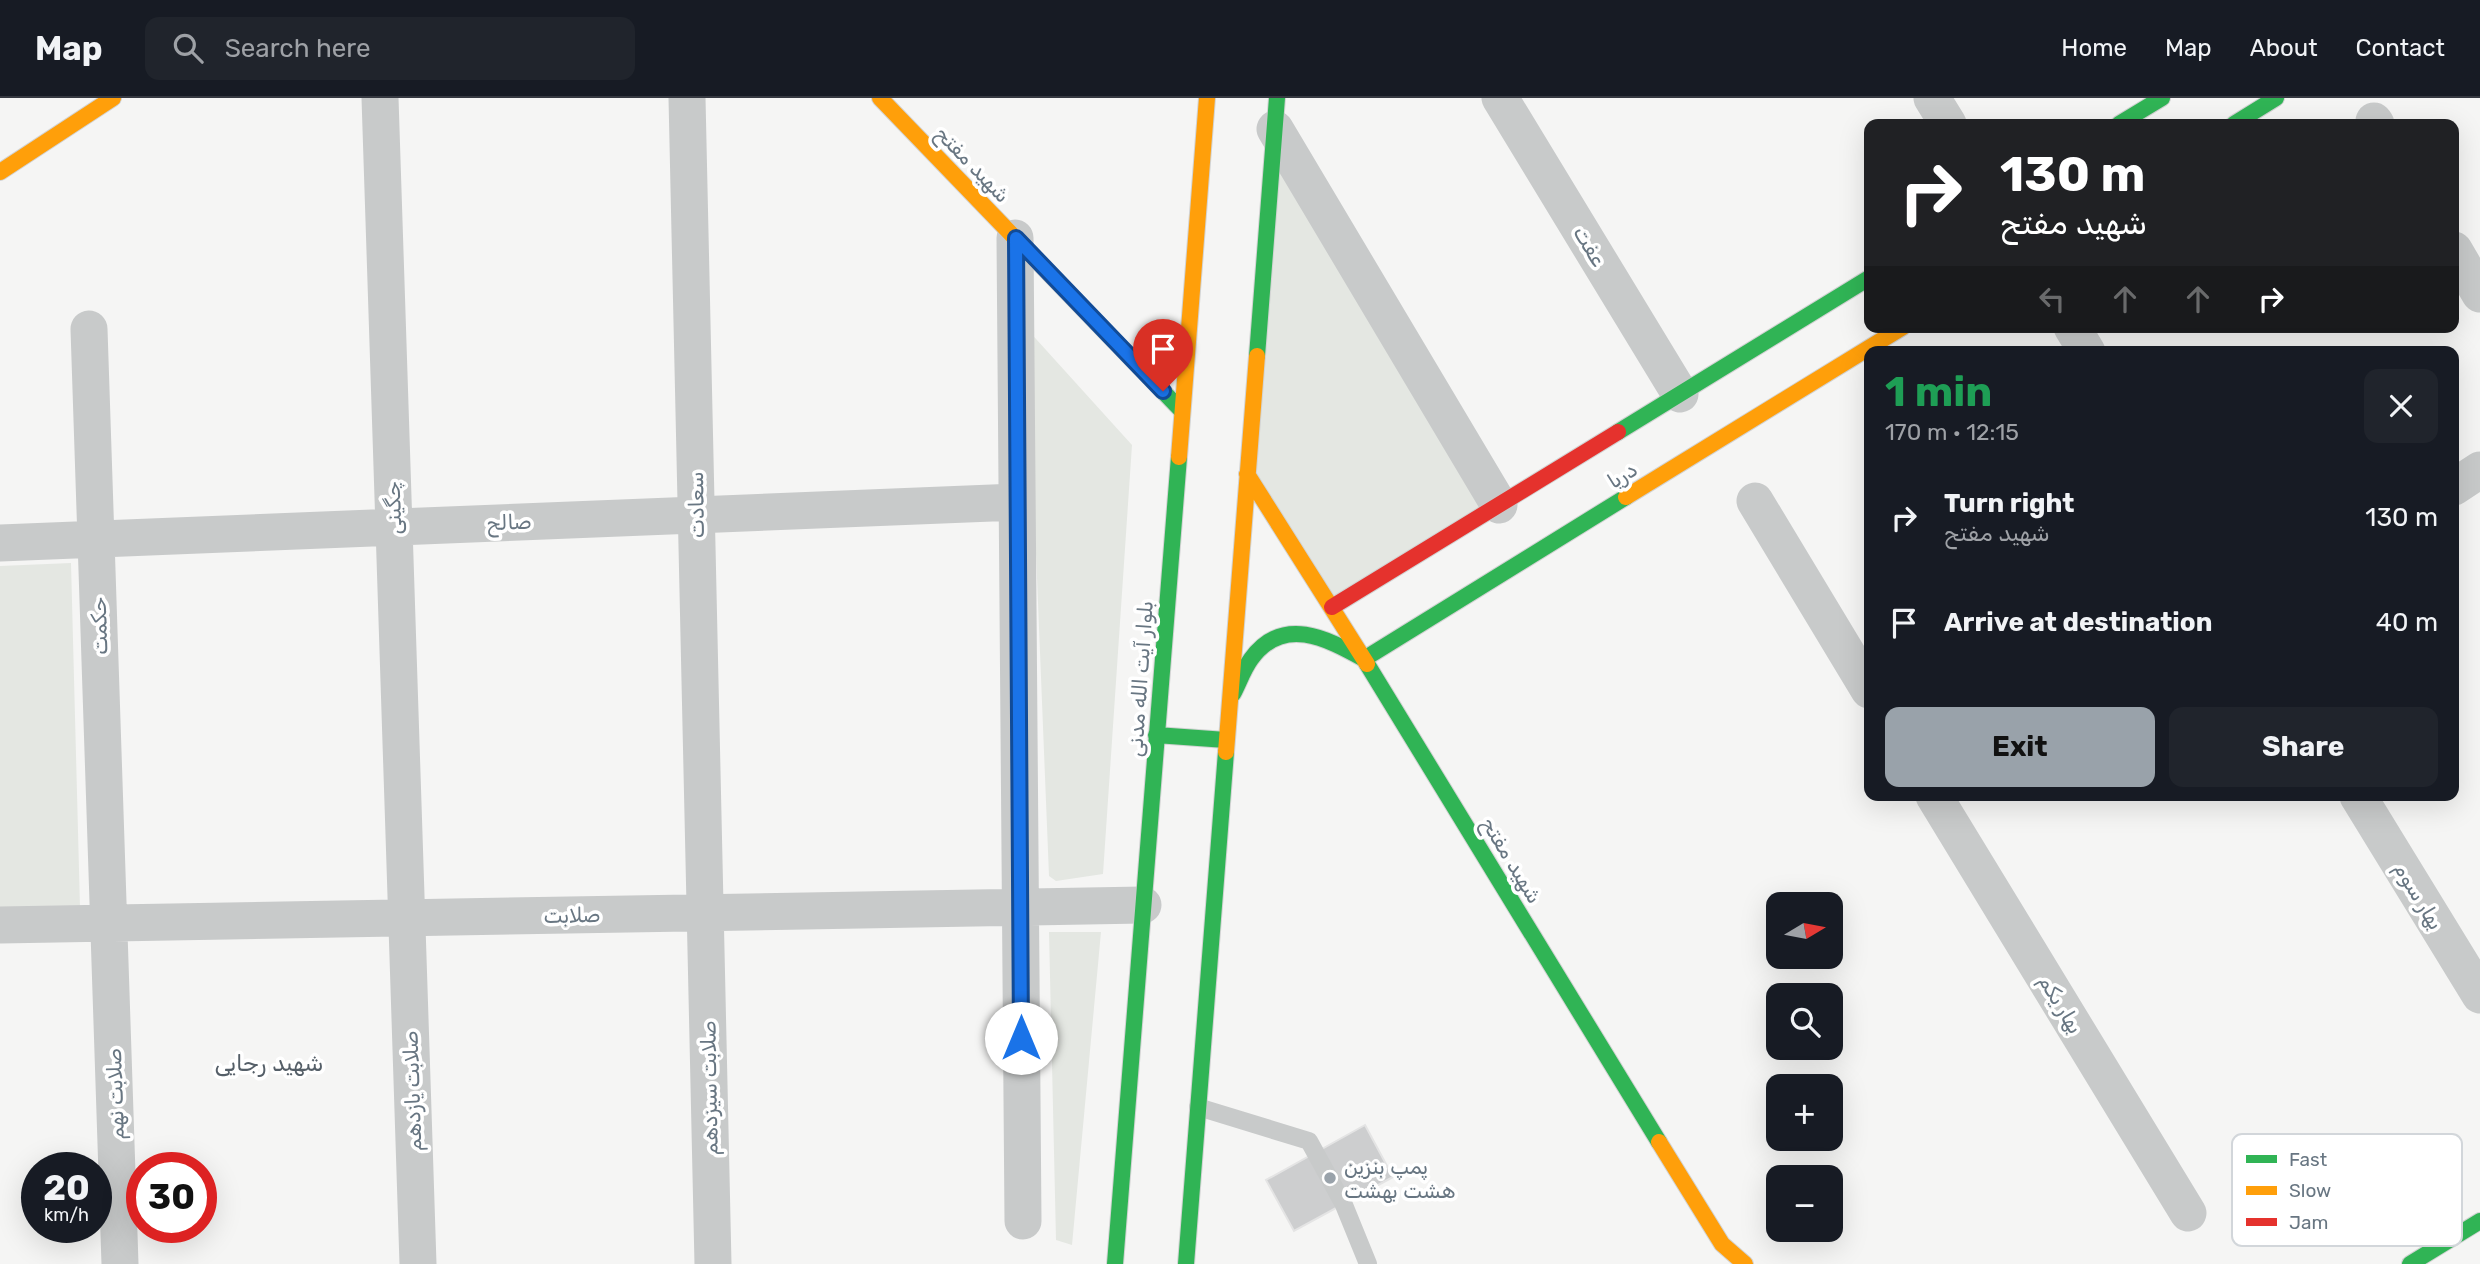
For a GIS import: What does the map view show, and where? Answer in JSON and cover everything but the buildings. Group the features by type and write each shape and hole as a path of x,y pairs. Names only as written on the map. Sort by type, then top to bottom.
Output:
{"street":[{"path":"0,172 113,98"},
{"name":"چگینی","path":"380,98 407,918"},
{"name":"سعادت","path":"687,98 705,912"},
{"name":"شهید مفتح","path":"880,98 1182,411"},
{"name":"بلوار آیت الله مدنی","path":"1115,1264 1207,98"},
{"name":"عفت","path":"1500,98 1680,394"},
{"path":"1932,98 1945,119"},
{"path":"2127,119 2162,98"},
{"path":"2242,119 2277,98"},
{"path":"1186,1264 1276,113"},
{"path":"1276,113 1499,505"},
{"path":"1016,238 1023,1221"},
{"path":"2459,258 2480,294"},
{"name":"دریا","path":"1332,607 1864,281"},
{"name":"حکمت","path":"89,329 109,923"},
{"name":"دریا","path":"1872,346 1893,333"},
{"name":"دریا","path":"1364,659 1864,351"},
{"path":"2459,484 2480,470"},
{"name":"شهید مفتح","path":"1247,474 1332,607 1722,1244 1745,1264"},
{"path":"1755,501 1864,682"},
{"name":"صالح","path":"0,543 1017,502"},
{"path":"1230,700 1252,658 1269,642 1290,632 1314,635 1364,659"},
{"path":"1157,735 1226,740"},
{"name":"بهار یکم","path":"1942,801 2188,1213"},
{"name":"بهار سوم","path":"2361,801 2480,995"},
{"name":"صلابت","path":"0,925 1143,905"},
{"name":"صلابت سیزدهم","path":"705,912 713,1264"},
{"name":"صلابت یازدهم","path":"407,918 418,1264"},
{"name":"صلابت نهم","path":"109,923 120,1264"},
{"path":"2462,1232 2480,1221"},
{"path":"2410,1264 2439,1246"}],"lane":[{"path":"1198,1107 1309,1141 1344,1205 1368,1264"}],"shaded area":[{"path":"1275,129 1499,505 1332,607 1247,474"},
{"path":"1027,329 1132,445 1103,874 1056,881 1049,876"},
{"path":"71,563 80,908 0,911 0,566"},
{"path":"1049,932 1101,932 1072,1245 1056,1240"}],"traffic: fast":[{"path":"1257,356 1277,98"},
{"path":"2127,119 2162,98"},
{"path":"2242,119 2276,98"},
{"path":"1618,432 1864,281"},
{"path":"1096,322 1182,411"},
{"path":"1115,1264 1179,457"},
{"path":"1233,694 1251,659 1263,646 1277,637 1291,634 1320,638 1364,659 1626,497"},
{"path":"1367,664 1659,1142"},
{"path":"1156,735 1226,740"},
{"path":"1186,1264 1226,752"},
{"path":"2462,1232 2480,1221"},
{"path":"2410,1264 2439,1246"}],"traffic: slow":[{"path":"0,172 113,98"},
{"path":"880,98 1096,322"},
{"path":"1179,457 1207,98"},
{"path":"1872,346 1893,333"},
{"path":"1626,497 1864,351"},
{"path":"1226,752 1257,356"},
{"path":"1247,474 1367,664"},
{"path":"1659,1142 1722,1244 1745,1264"}],"traffic: jam":[{"path":"1332,607 1618,432"}],"place":[{"name":"پمپ بنزین هشت بهشت","path":"1330,1178"}],"district":[{"name":"شهید رجایی","path":"269,1063"}],"route":[{"path":"1021,1038 1016,238 1163,391"}]}
